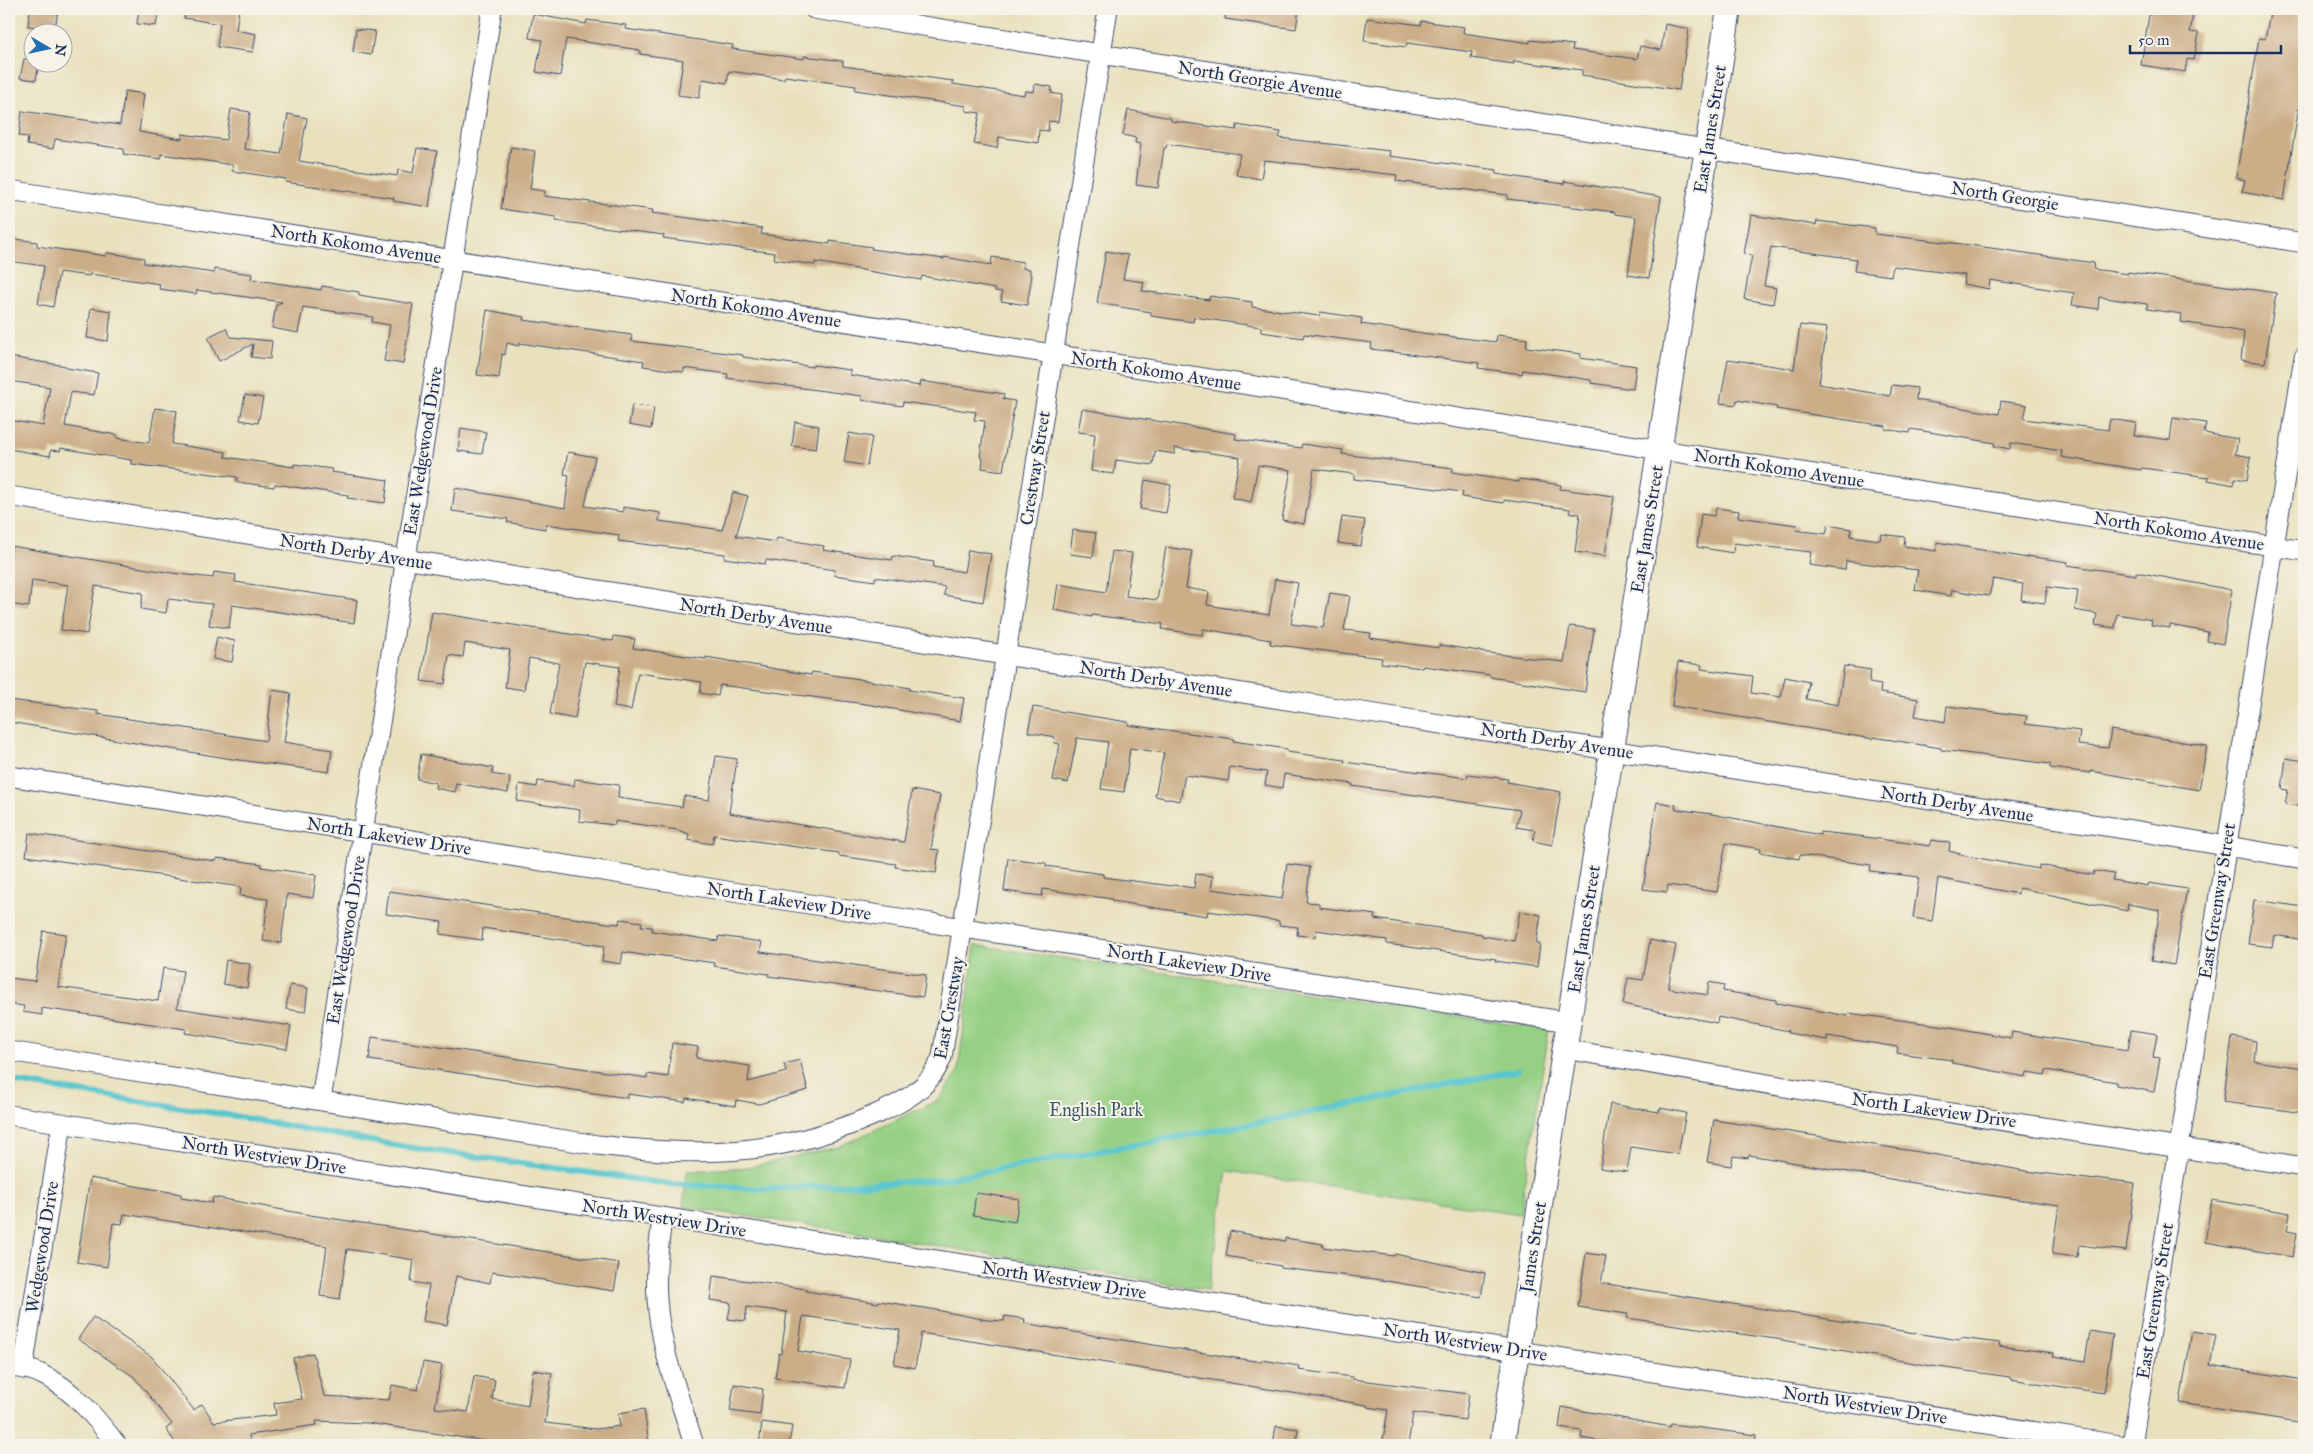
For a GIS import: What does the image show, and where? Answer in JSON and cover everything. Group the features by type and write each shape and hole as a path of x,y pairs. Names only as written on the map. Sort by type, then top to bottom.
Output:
{"street":[{"name":"East Wedgewood Drive","path":"321,1100 492,9"},
{"name":"North Georgie Avenue","path":"814,9 1706,150"},
{"name":"Crestway Street","path":"963,928 1108,9"},
{"name":"East James Street","path":"1565,1049 1729,9"},
{"name":"North Georgie","path":"1706,150 2304,243"},
{"name":"North Kokomo Avenue","path":"9,190 2304,550"},
{"name":"East Greenway Street","path":"2132,1445 2225,846 2304,357"},
{"name":"North Derby Avenue","path":"9,496 2304,859"},
{"name":"North Lakeview Drive","path":"9,776 963,928 1569,1022"},
{"name":"East Crestway","path":"321,1100 597,1145 689,1153 741,1151 793,1143 836,1131 913,1095 937,1071 942,1057 963,928"},
{"name":"North Lakeview Drive","path":"1565,1049 1802,1090 2304,1167"},
{"name":"James Street","path":"1502,1445 1565,1049"},
{"path":"9,1051 321,1100"},
{"name":"North Westview Drive","path":"9,1115 662,1218 1516,1349 2120,1445"},
{"name":"Wedgewood Drive","path":"62,1123 16,1368 43,1374 65,1390 102,1426 116,1445"},
{"path":"662,1218 657,1259 657,1299 660,1326 694,1445"}],"green space":[{"name":"English Park","path":"975,945 1549,1030 1520,1214 1227,1171 1208,1290 841,1230 683,1207 687,1171 749,1167 838,1147 939,1100 958,1071"}],"building":[{"path":"30,9 58,9 56,22 28,22"},
{"path":"139,9 159,9 156,26 137,24"},
{"path":"185,9 239,9 236,30 256,34 253,52 217,47 220,24 184,18"},
{"path":"1226,9 1299,9 1296,29 1225,19"},
{"path":"2150,9 2194,9 2190,32 2199,33 2194,60 2187,59 2185,72 2141,65"},
{"path":"2271,9 2304,9 2304,74 2284,200 2242,192 2245,180 2236,178 2259,38 2265,39"},
{"path":"533,14 586,24 587,20 626,25 625,29 733,45 732,49 804,59 804,56 843,61 843,66 953,81 953,84 1024,95 1025,91 1034,92 1035,84 1052,87 1051,93 1062,95 1058,122 1049,121 1048,131 1039,130 1038,143 999,137 997,148 974,144 980,113 966,111 966,106 855,90 856,86 785,76 784,79 729,71 727,83 702,79 699,98 678,95 683,60 640,54 640,50 566,39 560,76 536,72 542,40 529,38"},
{"path":"1367,18 1421,25 1421,21 1464,27 1463,33 1530,43 1530,40 1573,45 1572,50 1637,59 1640,46 1661,50 1665,24 1689,29 1679,90 1582,75 1582,70 1514,61 1514,64 1471,58 1472,52 1407,43 1406,47 1364,41"},
{"path":"356,29 375,31 371,55 353,52"},
{"path":"22,68 22,72 37,72 36,80 20,78"},
{"path":"125,91 144,94 139,132 182,139 182,134 226,140 231,109 250,112 244,149 281,154 288,114 307,118 299,161 397,176 398,170 413,173 417,148 437,151 429,207 393,201 394,198 285,182 286,179 232,171 233,165 161,154 161,159 123,154 124,149 55,139 53,149 27,145 28,137 19,136 22,111 120,125"},
{"path":"1128,110 1171,118 1171,121 1236,130 1237,125 1281,132 1279,138 1390,151 1389,156 1497,170 1496,174 1564,184 1564,181 1661,197 1649,278 1628,275 1636,217 1615,214 1615,212 1507,199 1508,195 1396,181 1397,175 1264,160 1261,179 1236,175 1240,154 1167,144 1166,148 1164,148 1158,188 1136,185 1141,144 1135,143 1136,138 1123,135"},
{"path":"511,147 535,151 530,189 545,191 544,196 653,210 652,213 762,228 761,234 830,244 830,241 872,247 871,249 944,259 944,257 991,265 992,257 1023,262 1023,268 1030,269 1030,275 1032,275 1027,305 1001,301 1002,292 995,291 995,289 922,276 921,280 815,262 815,265 774,259 775,253 663,238 664,235 556,221 556,217 501,209"},
{"path":"1751,215 1816,225 1817,221 1875,228 1875,234 1970,245 2094,263 2093,269 2128,274 2128,272 2276,293 2265,363 2241,360 2244,332 2181,322 2182,314 2147,309 2147,304 2099,297 2098,309 2072,305 2074,293 1990,280 1989,289 1963,284 1965,275 1893,266 1891,276 1854,271 1856,259 1771,247 1764,286 1776,288 1773,304 1744,299 1752,255 1744,254"},
{"path":"9,238 37,242 37,246 106,256 107,253 144,258 144,263 214,273 214,269 252,274 251,279 321,290 322,286 359,292 359,295 413,304 403,364 384,361 390,325 372,322 373,317 303,307 298,333 272,328 276,305 282,302 197,290 196,294 159,289 160,284 90,274 89,276 59,272 53,307 38,304 44,266 9,261"},
{"path":"1106,251 1128,255 1123,279 1144,282 1142,291 1209,300 1210,296 1252,302 1252,307 1319,316 1320,312 1362,318 1361,324 1429,334 1496,342 1497,335 1527,339 1526,347 1581,354 1580,358 1636,366 1633,389 1591,383 1591,380 1523,370 1522,374 1478,368 1479,363 1371,349 1372,343 1304,334 1303,338 1261,332 1261,327 1194,317 1193,322 1151,316 1151,312 1097,303"},
{"path":"91,308 111,311 108,341 87,338"},
{"path":"487,310 524,317 523,320 632,335 631,341 743,355 743,357 813,367 813,365 850,370 850,375 920,386 921,381 1004,394 1003,399 1015,401 1003,471 982,468 983,458 980,457 985,421 974,420 976,412 903,402 902,406 862,400 862,396 727,378 728,374 684,368 684,372 643,366 644,361 519,343 519,346 507,343 505,355 502,354 499,378 477,375"},
{"path":"1800,325 1827,328 1819,384 1890,396 1892,385 1917,388 1916,400 1999,414 2001,401 2027,405 2024,419 2108,430 2110,419 2136,423 2134,435 2170,440 2173,418 2206,423 2204,433 2238,439 2235,454 2251,457 2247,480 2235,478 2234,485 2208,480 2209,477 2142,468 2141,470 2061,457 2062,451 2011,443 2010,449 1994,446 1995,443 1911,429 1910,433 1885,429 1886,426 1776,409 1777,407 1737,400 1736,405 1720,403 1728,359 1794,369"},
{"path":"226,328 231,337 272,341 270,359 251,357 253,344 219,361 208,337"},
{"path":"9,357 98,373 94,395 71,392 65,426 149,443 155,408 177,411 172,444 226,452 225,457 294,467 294,464 332,469 331,472 388,480 385,503 347,498 348,495 275,484 274,487 237,482 237,477 131,464 131,460 61,448 60,451 51,450 50,456 9,449 9,420 43,426 50,387 9,381"},
{"path":"245,395 263,398 258,423 240,420"},
{"path":"632,405 654,408 651,429 629,425"},
{"path":"1082,409 1236,434 1235,439 1301,448 1302,444 1343,450 1342,454 1453,468 1452,472 1519,482 1520,479 1561,485 1560,489 1614,496 1605,556 1575,552 1580,514 1569,513 1570,509 1504,500 1504,503 1462,497 1463,492 1354,479 1354,474 1314,469 1304,524 1282,520 1291,470 1258,465 1251,502 1232,498 1240,457 1175,448 1175,454 1155,451 1153,465 1116,460 1114,474 1091,471 1095,434 1078,432"},
{"path":"795,422 819,426 816,449 792,446"},
{"path":"461,428 486,432 482,454 458,451"},
{"path":"849,433 872,437 867,466 844,462"},
{"path":"568,452 595,457 585,506 623,512 623,507 660,513 659,521 722,530 733,492 748,496 736,536 776,542 777,538 824,546 823,550 892,560 893,556 934,562 933,567 964,572 968,550 991,554 983,602 944,595 945,587 875,577 875,581 834,575 835,570 766,560 765,564 724,558 725,554 618,541 619,535 546,524 545,529 507,522 508,519 452,511 455,488 565,508 569,475 564,474"},
{"path":"1145,480 1171,485 1166,513 1140,509"},
{"path":"1716,508 1739,511 1738,517 1797,525 1796,530 1826,534 1828,525 1851,529 1850,536 1880,540 1881,534 1905,537 1904,546 1936,551 1937,542 2027,558 2027,556 2068,562 2067,565 2136,575 2136,572 2232,590 2223,644 2207,641 2208,632 2170,625 2170,628 2151,625 2152,620 2117,614 2115,628 2095,625 2097,614 2075,610 2078,591 2047,587 2045,603 2021,600 2023,584 1993,579 1989,596 1952,590 1951,596 1915,590 1918,570 1846,561 1845,570 1809,565 1811,552 1734,543 1733,553 1697,547 1701,514 1714,516"},
{"path":"1342,517 1365,520 1361,546 1338,543"},
{"path":"1073,530 1096,533 1093,557 1070,554"},
{"path":"11,546 172,573 213,578 214,572 236,575 235,582 357,600 354,623 232,605 229,628 209,625 212,604 168,599 166,613 141,609 143,593 95,586 87,634 61,630 68,585 32,580 29,607 9,604"},
{"path":"1166,547 1192,551 1186,588 1209,592 1207,605 1269,615 1275,579 1298,583 1291,624 1323,628 1330,593 1350,596 1344,630 1371,633 1370,638 1439,648 1439,645 1564,662 1570,626 1594,629 1585,692 1490,677 1490,675 1423,666 1422,668 1381,663 1382,658 1270,644 1271,640 1203,629 1202,635 1162,629 1163,624 1092,615 1092,617 1054,610 1058,584 1106,592 1112,551 1132,553 1126,596 1157,600"},
{"path":"432,612 613,641 614,636 635,639 633,648 706,659 706,657 811,675 812,672 853,678 910,688 909,690 964,698 960,721 866,704 720,685 718,696 700,693 702,682 638,673 631,710 614,707 620,667 585,662 575,719 550,714 559,663 529,658 524,690 505,687 510,650 465,643 463,657 449,655 445,684 421,681"},
{"path":"217,637 235,641 232,662 213,659"},
{"path":"1678,662 1702,665 1701,669 1753,676 1751,693 1781,697 1785,677 1809,682 1806,699 1838,705 1844,666 1871,670 1869,683 1881,685 1880,693 1918,699 1915,716 1945,722 1947,706 2027,716 2025,724 2080,731 2078,745 2108,748 2111,730 2207,746 2199,790 2091,771 2091,773 2050,768 2050,764 1941,750 1941,748 1873,737 1873,739 1672,706"},
{"path":"272,690 291,693 284,742 332,750 329,772 232,759 9,722 9,700 98,711 98,714 266,741"},
{"path":"1033,707 1128,722 1128,725 1234,739 1233,741 1287,749 1287,752 1345,760 1344,762 1467,778 1468,774 1508,779 1507,782 1561,792 1552,845 1533,841 1535,830 1516,827 1520,810 1352,786 1353,784 1284,774 1282,788 1265,785 1267,772 1230,767 1228,781 1185,775 1180,801 1155,796 1164,753 1130,748 1124,792 1101,789 1108,742 1077,738 1068,783 1053,780 1060,744 1054,743 1055,737 1028,732"},
{"path":"421,754 493,768 492,774 510,777 508,793 456,783 455,792 435,788 436,783 417,779"},
{"path":"716,756 737,759 729,813 904,842 912,790 940,795 931,849 939,850 936,873 895,867 896,864 839,856 839,853 714,835 712,844 688,840 689,834 678,830 615,821 615,825 579,821 580,810 517,801 519,784 537,787 538,781 574,786 575,779 619,785 618,798 682,807 684,796 709,800"},
{"path":"2286,758 2304,761 2304,807 2285,804 2288,790 2282,789"},
{"path":"1657,802 1676,805 1675,809 1712,814 1820,835 1820,832 1930,846 1932,840 1950,843 1949,851 1967,856 2039,869 2039,865 2093,875 2094,871 2114,874 2112,880 2148,886 2149,883 2187,889 2174,965 2151,961 2160,910 2128,904 2127,911 2019,888 2018,894 1938,878 1932,921 1913,918 1919,877 1870,871 1871,865 1800,855 1799,859 1760,852 1761,849 1726,843 1717,892 1668,885 1667,892 1643,889"},
{"path":"29,833 216,861 217,858 262,864 261,867 316,875 313,898 287,894 281,943 263,941 268,899 240,896 241,887 26,856"},
{"path":"1008,858 1046,863 1046,866 1103,874 1103,877 1194,888 1196,874 1213,876 1211,889 1282,899 1287,864 1310,867 1306,902 1319,903 1319,907 1375,915 1374,919 1482,934 1482,936 1514,941 1520,911 1541,915 1536,944 1540,944 1537,967 1495,961 1496,959 1387,944 1387,940 1316,930 1315,937 1297,935 1298,927 1279,925 1279,921 1208,911 1207,916 1043,889 1042,896 1004,891"},
{"path":"389,891 607,923 619,924 620,919 642,922 641,926 652,927 652,931 718,941 719,936 762,942 760,952 926,975 923,997 768,976 769,974 714,966 715,963 649,954 648,956 623,952 621,964 602,961 604,946 483,928 482,940 440,934 442,922 386,914"},
{"path":"2254,900 2304,907 2304,940 2274,935 2272,947 2248,944"},
{"path":"43,931 66,934 58,987 158,1001 163,968 183,971 177,1008 291,1026 287,1049 185,1033 186,1029 42,1008 42,1015 23,1012 24,1006 9,1004 9,978 35,981"},
{"path":"1650,940 1676,945 1668,988 1707,995 1709,982 1724,985 1723,991 1776,1000 1776,1003 1848,1016 1848,1013 1945,1026 2011,1038 2012,1032 2128,1050 2131,1030 2157,1034 2153,1057 2160,1058 2154,1092 2116,1085 2116,1082 2046,1070 2045,1075 2027,1072 2026,1077 1952,1063 1952,1060 1897,1053 1898,1047 1827,1036 1827,1040 1718,1017 1717,1023 1623,1004 1628,978 1643,980"},
{"path":"226,960 250,964 247,988 223,984"},
{"path":"290,985 308,988 305,1012 286,1009"},
{"path":"372,1037 647,1078 647,1074 668,1077 672,1043 698,1047 696,1058 750,1066 748,1082 786,1072 784,1064 800,1060 808,1090 759,1104 736,1100 735,1106 686,1098 685,1102 628,1094 628,1098 369,1060"},
{"path":"2232,1037 2256,1041 2254,1061 2304,1068 2304,1113 2223,1102"},
{"path":"1610,1104 1659,1112 1660,1108 1686,1113 1678,1154 1631,1147 1627,1172 1600,1168"},
{"path":"1714,1120 1932,1154 2026,1171 2135,1183 2126,1251 2079,1245 2077,1257 2052,1254 2059,1205 1967,1192 1749,1155 1748,1158 1733,1156 1731,1166 1707,1162"},
{"path":"90,1178 181,1194 181,1198 212,1203 213,1197 310,1215 619,1263 614,1291 492,1272 490,1283 456,1276 447,1325 423,1321 429,1285 411,1282 414,1260 347,1249 340,1299 320,1296 327,1246 124,1214 122,1224 113,1223 107,1267 77,1262"},
{"path":"976,1193 1019,1199 1015,1222 973,1215"},
{"path":"2212,1200 2290,1213 2287,1231 2297,1233 2293,1257 2205,1242"},
{"path":"1230,1231 1285,1241 1285,1238 1323,1244 1322,1247 1394,1256 1395,1254 1485,1273 1481,1297 1375,1279 1281,1268 1281,1266 1226,1256"},
{"path":"1586,1253 1606,1256 1601,1283 1959,1340 1960,1338 2000,1343 1999,1346 2054,1353 2053,1356 2085,1361 2090,1331 2113,1335 2104,1393 1776,1339 1627,1318 1628,1314 1578,1307"},
{"path":"713,1276 806,1289 806,1291 878,1303 879,1301 931,1309 987,1320 1004,1321 1005,1316 1025,1319 1024,1323 1097,1336 1261,1362 1262,1360 1299,1366 1298,1370 1469,1394 1465,1420 1413,1413 1408,1445 1382,1445 1388,1410 1367,1407 1367,1405 921,1333 915,1368 894,1364 900,1330 803,1316 798,1351 850,1360 845,1388 775,1378 779,1353 781,1354 787,1312 747,1307 745,1321 728,1319 731,1303 710,1300"},
{"path":"93,1317 152,1357 194,1410 202,1404 214,1422 276,1415 274,1403 302,1399 293,1358 313,1353 324,1396 389,1400 392,1385 418,1390 423,1362 442,1365 435,1408 468,1412 474,1376 495,1380 492,1399 528,1406 533,1370 552,1373 545,1423 596,1429 620,1426 618,1413 644,1409 649,1445 511,1445 368,1423 316,1421 317,1425 249,1435 250,1443 177,1445 166,1429 172,1424 134,1377 78,1339"},
{"path":"2192,1331 2216,1335 2210,1365 2304,1380 2304,1423 2180,1403"},
{"path":"734,1384 763,1389 760,1415 730,1411"},
{"path":"1562,1407 1670,1427 1671,1424 1756,1435 1755,1445 1624,1445 1581,1438 1582,1431 1559,1428"},
{"path":"762,1422 792,1426 789,1445 759,1445"},
{"path":"1276,1426 1298,1429 1296,1445 1273,1445"}],"waterway":[{"path":"9,1081 234,1116 399,1146 669,1184 764,1189 938,1180 1262,1122 1518,1070"}]}
